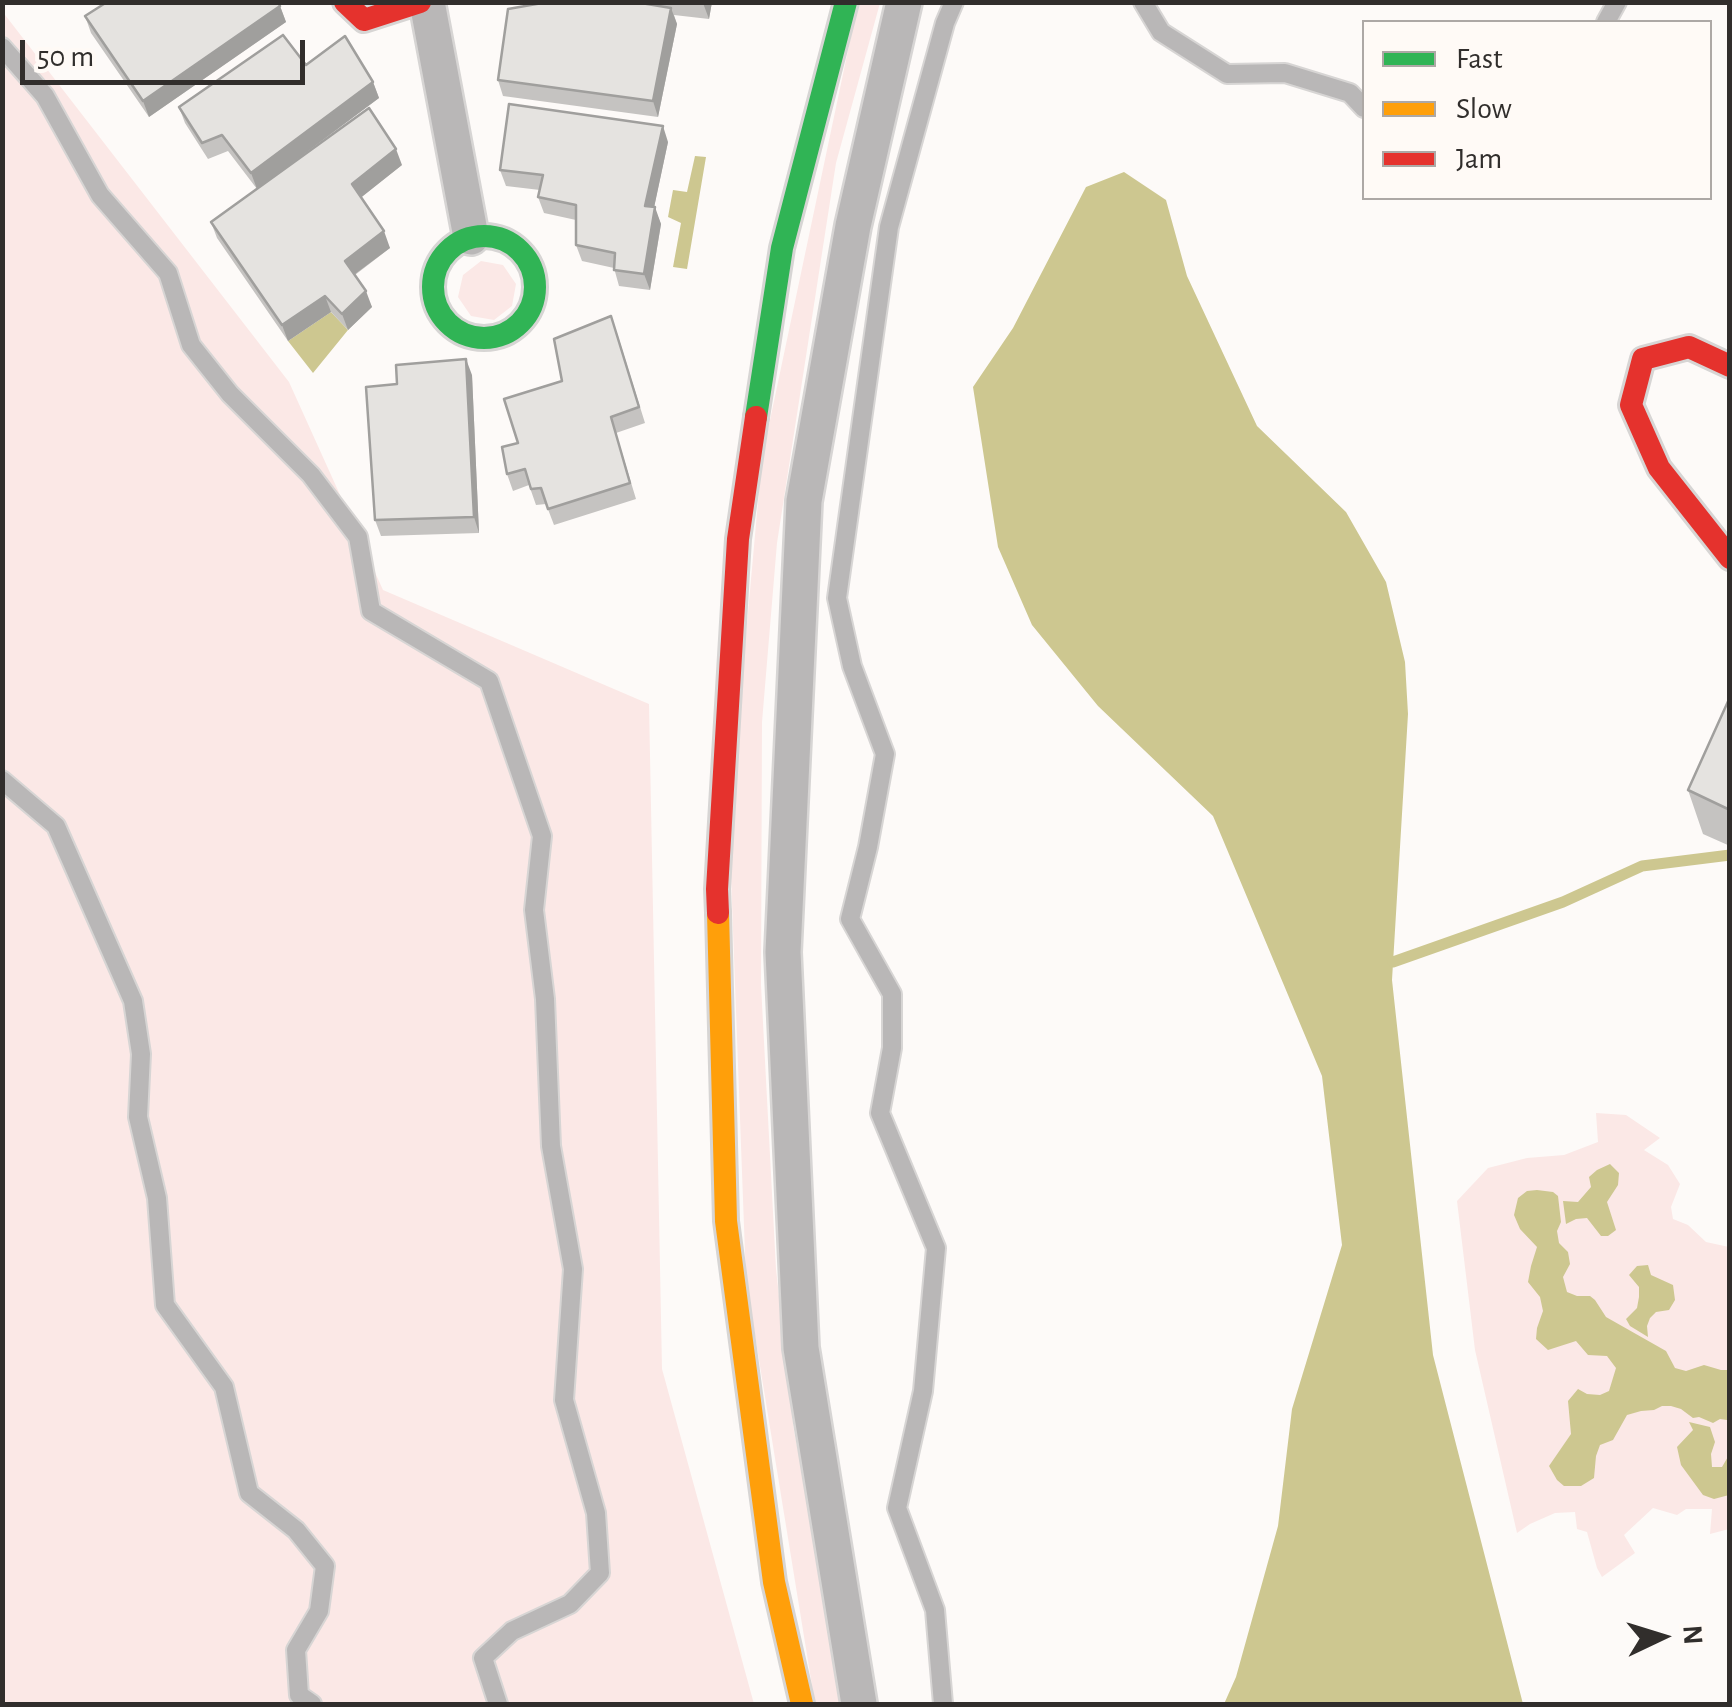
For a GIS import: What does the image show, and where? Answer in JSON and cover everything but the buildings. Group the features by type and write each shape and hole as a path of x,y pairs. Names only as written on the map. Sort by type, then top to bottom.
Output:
{"street":[{"path":"345,2 364,20 424,2 472,238"},
{"path":"802,1704 774,1582 726,1220 718,889 738,538 782,248 846,2"},
{"path":"858,1704 801,1348 784,952 804,500 852,226 904,2"},
{"path":"488,236 519,250 530,264 535,280 529,313 519,325 493,338 479,339 454,330 441,315 434,298 434,278 440,260 454,246 472,238 488,236"},
{"path":"1730,366 1689,347 1643,358 1631,406 1660,468 1730,558"}],"lane":[{"path":"943,1704 935,1610 897,1508 922,1391 936,1248 880,1113 892,1048 892,994 850,919 885,754 852,666 837,598 889,226 954,2"},
{"path":"1143,2 1160,32 1227,74 1285,73 1350,93 1362,106"},
{"path":"2,48 45,96 100,195 168,273 191,345 230,394 311,475 358,537 371,612 489,682 542,836 534,910 545,999 551,1146 573,1269 564,1400 596,1514 600,1573 570,1604 512,1631 482,1658 498,1704"},
{"path":"2,780 56,826 133,1001 141,1054 138,1116 157,1198 165,1304 224,1388 249,1493 296,1530 325,1566 320,1611 296,1650 299,1695 312,1704"}],"shaded area":[{"path":"858,3 880,3 836,163 777,543 762,722 761,985 776,1269 794,1431 848,1704 815,1704 746,1280 729,822 762,458"},
{"path":"2,11 289,382 383,590 649,704 662,1369 754,1704 3,1704"},
{"path":"695,156 706,157 687,269 673,267 681,223 668,217 673,190 687,192"},
{"path":"1124,172 1166,200 1187,276 1257,426 1346,512 1386,582 1405,662 1408,714 1392,980 1433,1355 1523,1704 1224,1704 1236,1677 1278,1526 1292,1409 1342,1245 1322,1076 1213,816 1098,706 1032,625 998,547 973,387 1013,328 1086,187"},
{"path":"481,261 503,265 516,284 512,306 494,320 471,316 458,297 463,275"},
{"path":"331,312 348,330 313,373 288,341"},
{"path":"1596,1113 1626,1115 1660,1138 1644,1150 1668,1165 1680,1184 1671,1207 1673,1219 1688,1225 1706,1242 1729,1247 1729,1529 1710,1534 1712,1509 1686,1509 1677,1515 1653,1508 1624,1535 1635,1553 1602,1577 1587,1532 1577,1529 1575,1512 1555,1513 1517,1533 1475,1350 1457,1201 1488,1168 1527,1158 1564,1155 1598,1142"},
{"path":"1610,1164 1619,1173 1618,1185 1607,1202 1616,1230 1601,1236 1587,1218 1566,1224 1563,1201 1578,1202 1591,1187 1589,1177"},
{"path":"1537,1190 1558,1196 1559,1243 1568,1252 1570,1264 1563,1277 1567,1292 1590,1296 1606,1317 1666,1351 1675,1368 1686,1371 1704,1365 1729,1370 1727,1420 1713,1423 1693,1418 1671,1406 1627,1415 1613,1440 1600,1445 1594,1478 1581,1486 1564,1486 1549,1466 1571,1434 1568,1401 1578,1389 1600,1395 1609,1391 1616,1368 1607,1356 1588,1355 1576,1341 1548,1350 1536,1339 1543,1311 1540,1297 1528,1282 1537,1247 1520,1229 1514,1215 1518,1198"},
{"path":"1648,1265 1651,1275 1673,1285 1675,1300 1669,1310 1656,1312 1650,1318 1648,1337 1626,1319 1637,1308 1639,1297 1639,1287 1629,1275 1637,1266"},
{"path":"1689,1422 1710,1427 1715,1442 1712,1467 1722,1467 1729,1455 1729,1495 1714,1499 1703,1495 1681,1465 1677,1447 1693,1430"}],"waterway":[{"path":"1393,962 1563,902 1642,866 1730,855"}],"traffic: fast":[{"path":"756,417 782,248 846,2"},
{"path":"484,236 503,240 520,251 531,268 535,287 531,306 520,323 503,334 484,338 465,334 448,323 437,306 433,287 437,268 448,251 465,240 484,236"}],"traffic: slow":[{"path":"718,913 726,1221 774,1582 802,1704"}],"traffic: jam":[{"path":"345,2 364,20 420,2"},
{"path":"1730,366 1689,347 1643,359 1631,405 1659,468 1730,558"},
{"path":"718,913 738,539 756,417"}]}
